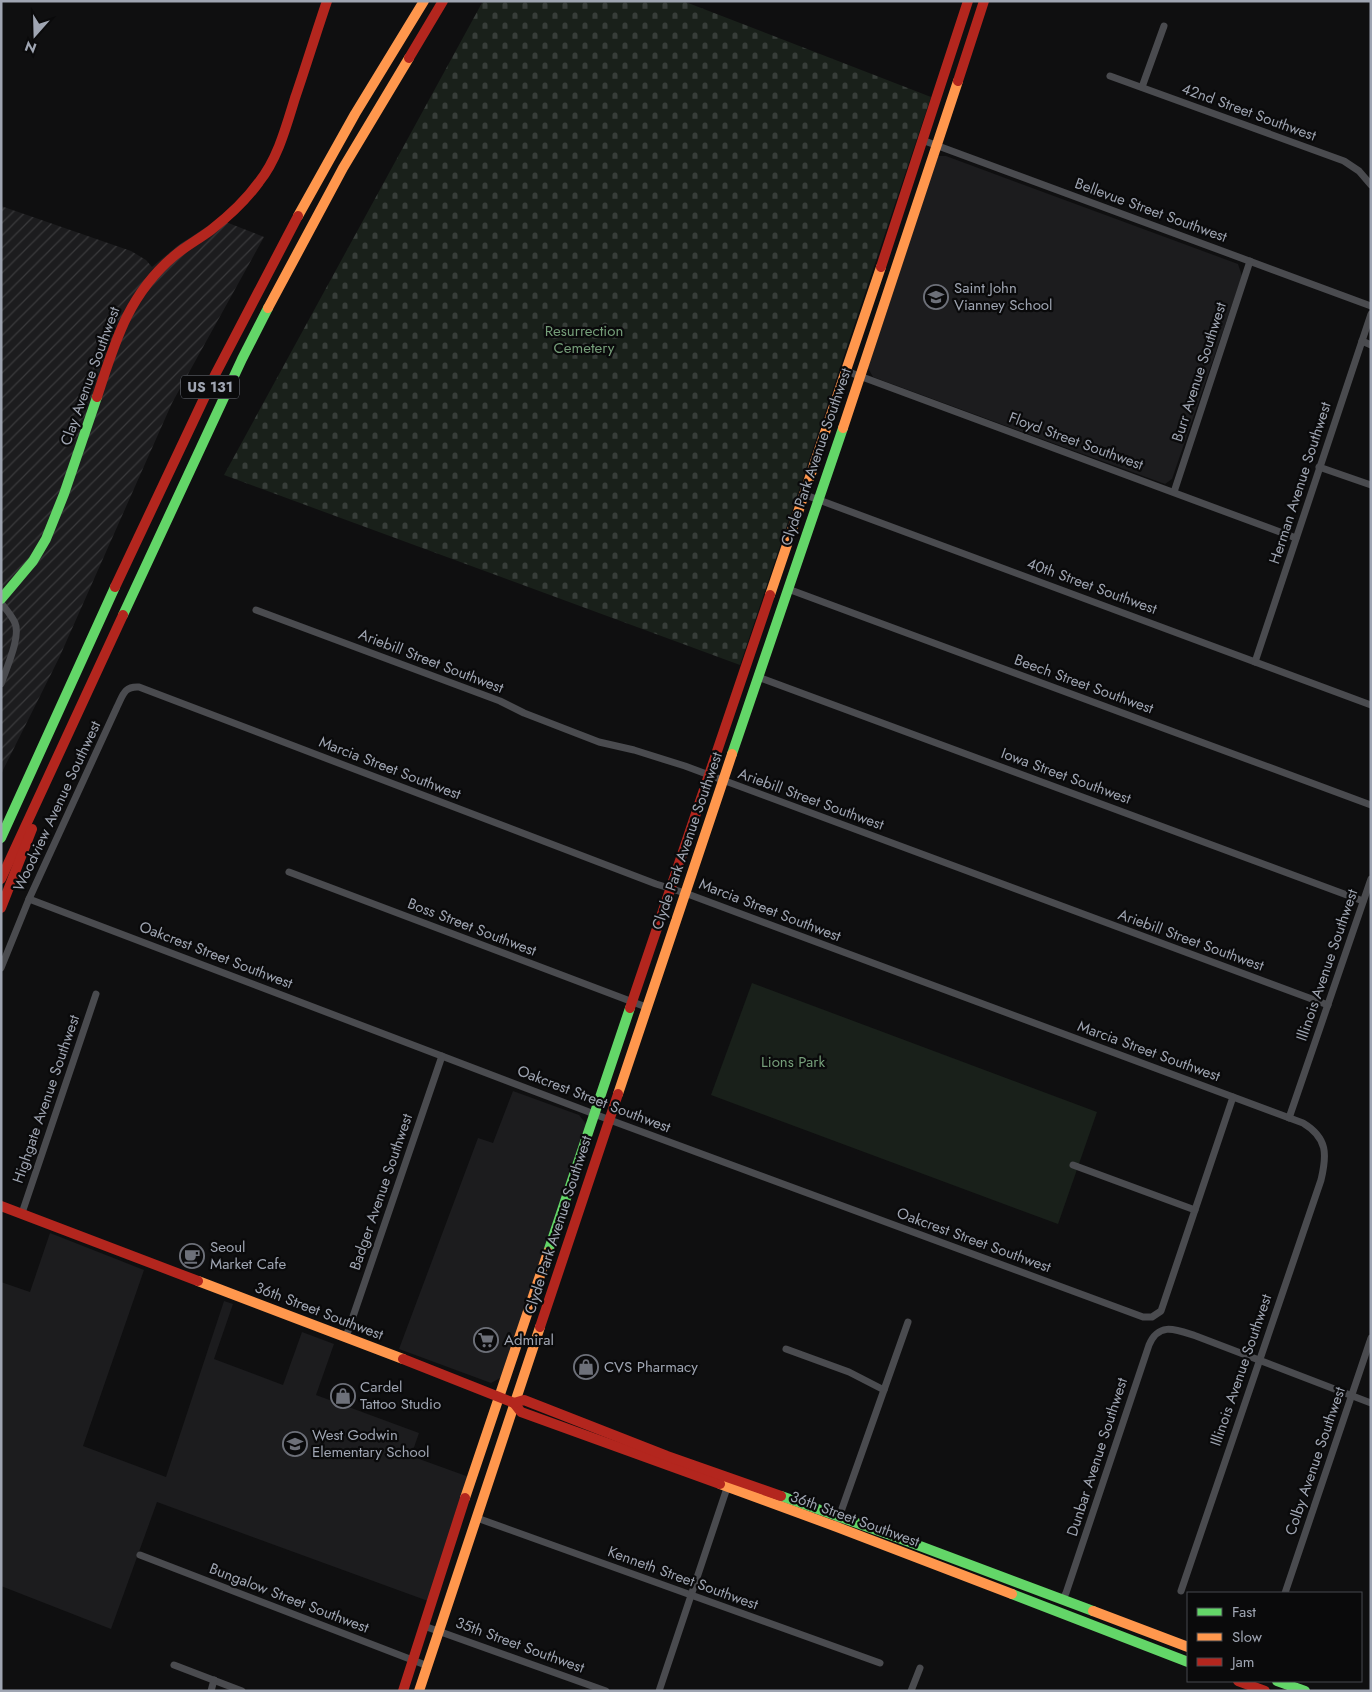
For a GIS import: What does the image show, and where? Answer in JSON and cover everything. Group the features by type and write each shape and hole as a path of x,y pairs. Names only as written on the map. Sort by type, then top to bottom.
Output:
{"main road":[{"name":"Clay Avenue Southwest","path":"1,599 29,567 46,539 64,494 118,333 134,302 151,279 174,256 235,210 260,181 272,162 284,133 327,1"},
{"name":"US 131","path":"1,838 178,452 249,308 346,130 424,1"},
{"name":"US 131","path":"1,879 242,359 343,168 443,1"},
{"name":"Clyde Park Avenue Southwest","path":"403,1691 500,1397 846,371 968,1"},
{"name":"Clyde Park Avenue Southwest","path":"419,1691 539,1333 608,1119 860,376 984,1"},
{"path":"1,908 28,841 54,764"},
{"path":"1,830 25,787"},
{"name":"36th Street Southwest","path":"1,1206 500,1397 514,1403 521,1412 728,1483 839,1516 1187,1647"},
{"name":"36th Street Southwest","path":"728,1483 1187,1662"},
{"path":"1241,1682 1265,1691"},
{"path":"1280,1682 1305,1691"}],"street":[{"path":"1142,87 1164,26"},
{"name":"42nd Street Southwest","path":"1110,76 1344,161 1359,171 1371,185"},
{"name":"Bellevue Street Southwest","path":"922,140 1371,306"},
{"name":"Burr Avenue Southwest","path":"1174,492 1250,261"},
{"name":"Herman Avenue Southwest","path":"1255,662 1371,314"},
{"path":"1362,342 1371,345"},
{"name":"Floyd Street Southwest","path":"846,371 1296,538"},
{"path":"1319,467 1371,485"},
{"name":"40th Street Southwest","path":"804,494 1371,705"},
{"name":"Beech Street Southwest","path":"788,589 1371,805"},
{"path":"1,603 15,623 17,632 1,684"},
{"name":"Ariebill Street Southwest","path":"256,610 500,701 524,713 599,742 634,750 710,776 1328,1005"},
{"name":"Iowa Street Southwest","path":"758,677 1363,901"},
{"name":"Marcia Street Southwest","path":"131,687 139,687 1303,1123 1317,1134 1324,1148 1325,1157"},
{"name":"Woodview Avenue Southwest","path":"1,968 29,899 117,706 126,690 131,687"},
{"name":"Boss Street Southwest","path":"289,872 646,1007"},
{"name":"Illinois Avenue Southwest","path":"1289,1118 1371,879"},
{"name":"Oakcrest Street Southwest","path":"29,899 608,1119 1142,1317 1152,1317 1160,1311 1194,1210"},
{"name":"Highgate Avenue Southwest","path":"22,1213 96,994"},
{"name":"Badger Avenue Southwest","path":"346,1337 442,1056"},
{"path":"1073,1165 1194,1210 1233,1097"},
{"name":"Illinois Avenue Southwest","path":"1182,1591 1321,1180 1326,1162 1325,1157"},
{"path":"837,1527 839,1516 908,1322"},
{"name":"Dunbar Avenue Southwest","path":"1062,1600 1066,1593 1152,1337 1157,1332 1173,1329 1259,1360"},
{"name":"Colby Avenue Southwest","path":"1285,1592 1371,1338"},
{"path":"786,1348 850,1372 884,1390"},
{"path":"1259,1360 1371,1402"},
{"path":"659,1691 728,1483"},
{"name":"Kenneth Street Southwest","path":"476,1518 880,1663"},
{"name":"Bungalow Street Southwest","path":"140,1555 428,1666"},
{"name":"35th Street Southwest","path":"424,1626 606,1691"},
{"path":"174,1665 242,1691"},
{"path":"912,1691 920,1668"},
{"path":"211,1691 214,1680"}],"shaded area":[{"path":"938,156 946,156 1238,264 1242,276 1172,479 1165,484 873,377 868,368"},
{"path":"1,206 131,251 146,260 152,267 176,247 218,219 264,237 172,403 59,658 1,774"},
{"path":"513,1091 579,1115 587,1125 502,1377 491,1383 399,1349 478,1138 493,1143"},
{"path":"50,1233 144,1270 83,1446 166,1477 224,1301 233,1304 214,1359 283,1385 302,1332 334,1344 316,1395 419,1433 411,1456 469,1477 428,1601 157,1502 111,1629 1,1586 1,1282 30,1292"}],"green space":[{"name":"Resurrection Cemetery","path":"483,1 683,1 931,97 740,665 224,475"},
{"name":"Lions Park","path":"752,983 1097,1112 1058,1224 711,1095"}],"traffic: fast":[{"path":"123,615 242,359 268,308"},
{"path":"1,599 33,561 46,539 64,494 97,397"},
{"path":"732,754 843,428"},
{"path":"1,838 115,587"},
{"path":"548,1252 630,1008"},
{"path":"781,1496 1093,1611"},
{"path":"1012,1594 1187,1662"},
{"path":"1280,1682 1305,1691"}],"traffic: slow":[{"path":"298,216 355,114 424,1"},
{"path":"268,308 343,168 409,58"},
{"path":"843,428 958,81"},
{"path":"770,595 881,267"},
{"path":"618,1094 732,754"},
{"path":"465,1498 548,1252"},
{"path":"198,1281 403,1359"},
{"path":"419,1691 540,1327"},
{"path":"720,1484 1012,1594"},
{"path":"1093,1611 1187,1647"}],"traffic: jam":[{"path":"97,397 117,338 134,303 145,287 174,256 211,230 237,208 266,173 285,131 327,1"},
{"path":"409,58 443,1"},
{"path":"881,267 968,1"},
{"path":"958,81 984,1"},
{"path":"115,587 216,373 298,216"},
{"path":"630,1008 770,595"},
{"path":"1,879 123,615"},
{"path":"1,908 32,829"},
{"path":"540,1327 618,1094"},
{"path":"1,1206 198,1281"},
{"path":"403,1359 514,1403 521,1412 720,1484"},
{"path":"514,1403 524,1400 667,1456 781,1496"},
{"path":"403,1691 465,1498"},
{"path":"1241,1682 1265,1691"}],"place":[{"name":"Saint John Vianney School","path":"936,297"},
{"name":"Seoul Market Cafe","path":"192,1256"},
{"name":"Admiral","path":"486,1340"},
{"name":"CVS Pharmacy","path":"586,1367"},
{"name":"Cardel Tattoo Studio","path":"343,1396"},
{"name":"West Godwin Elementary School","path":"295,1444"}]}
